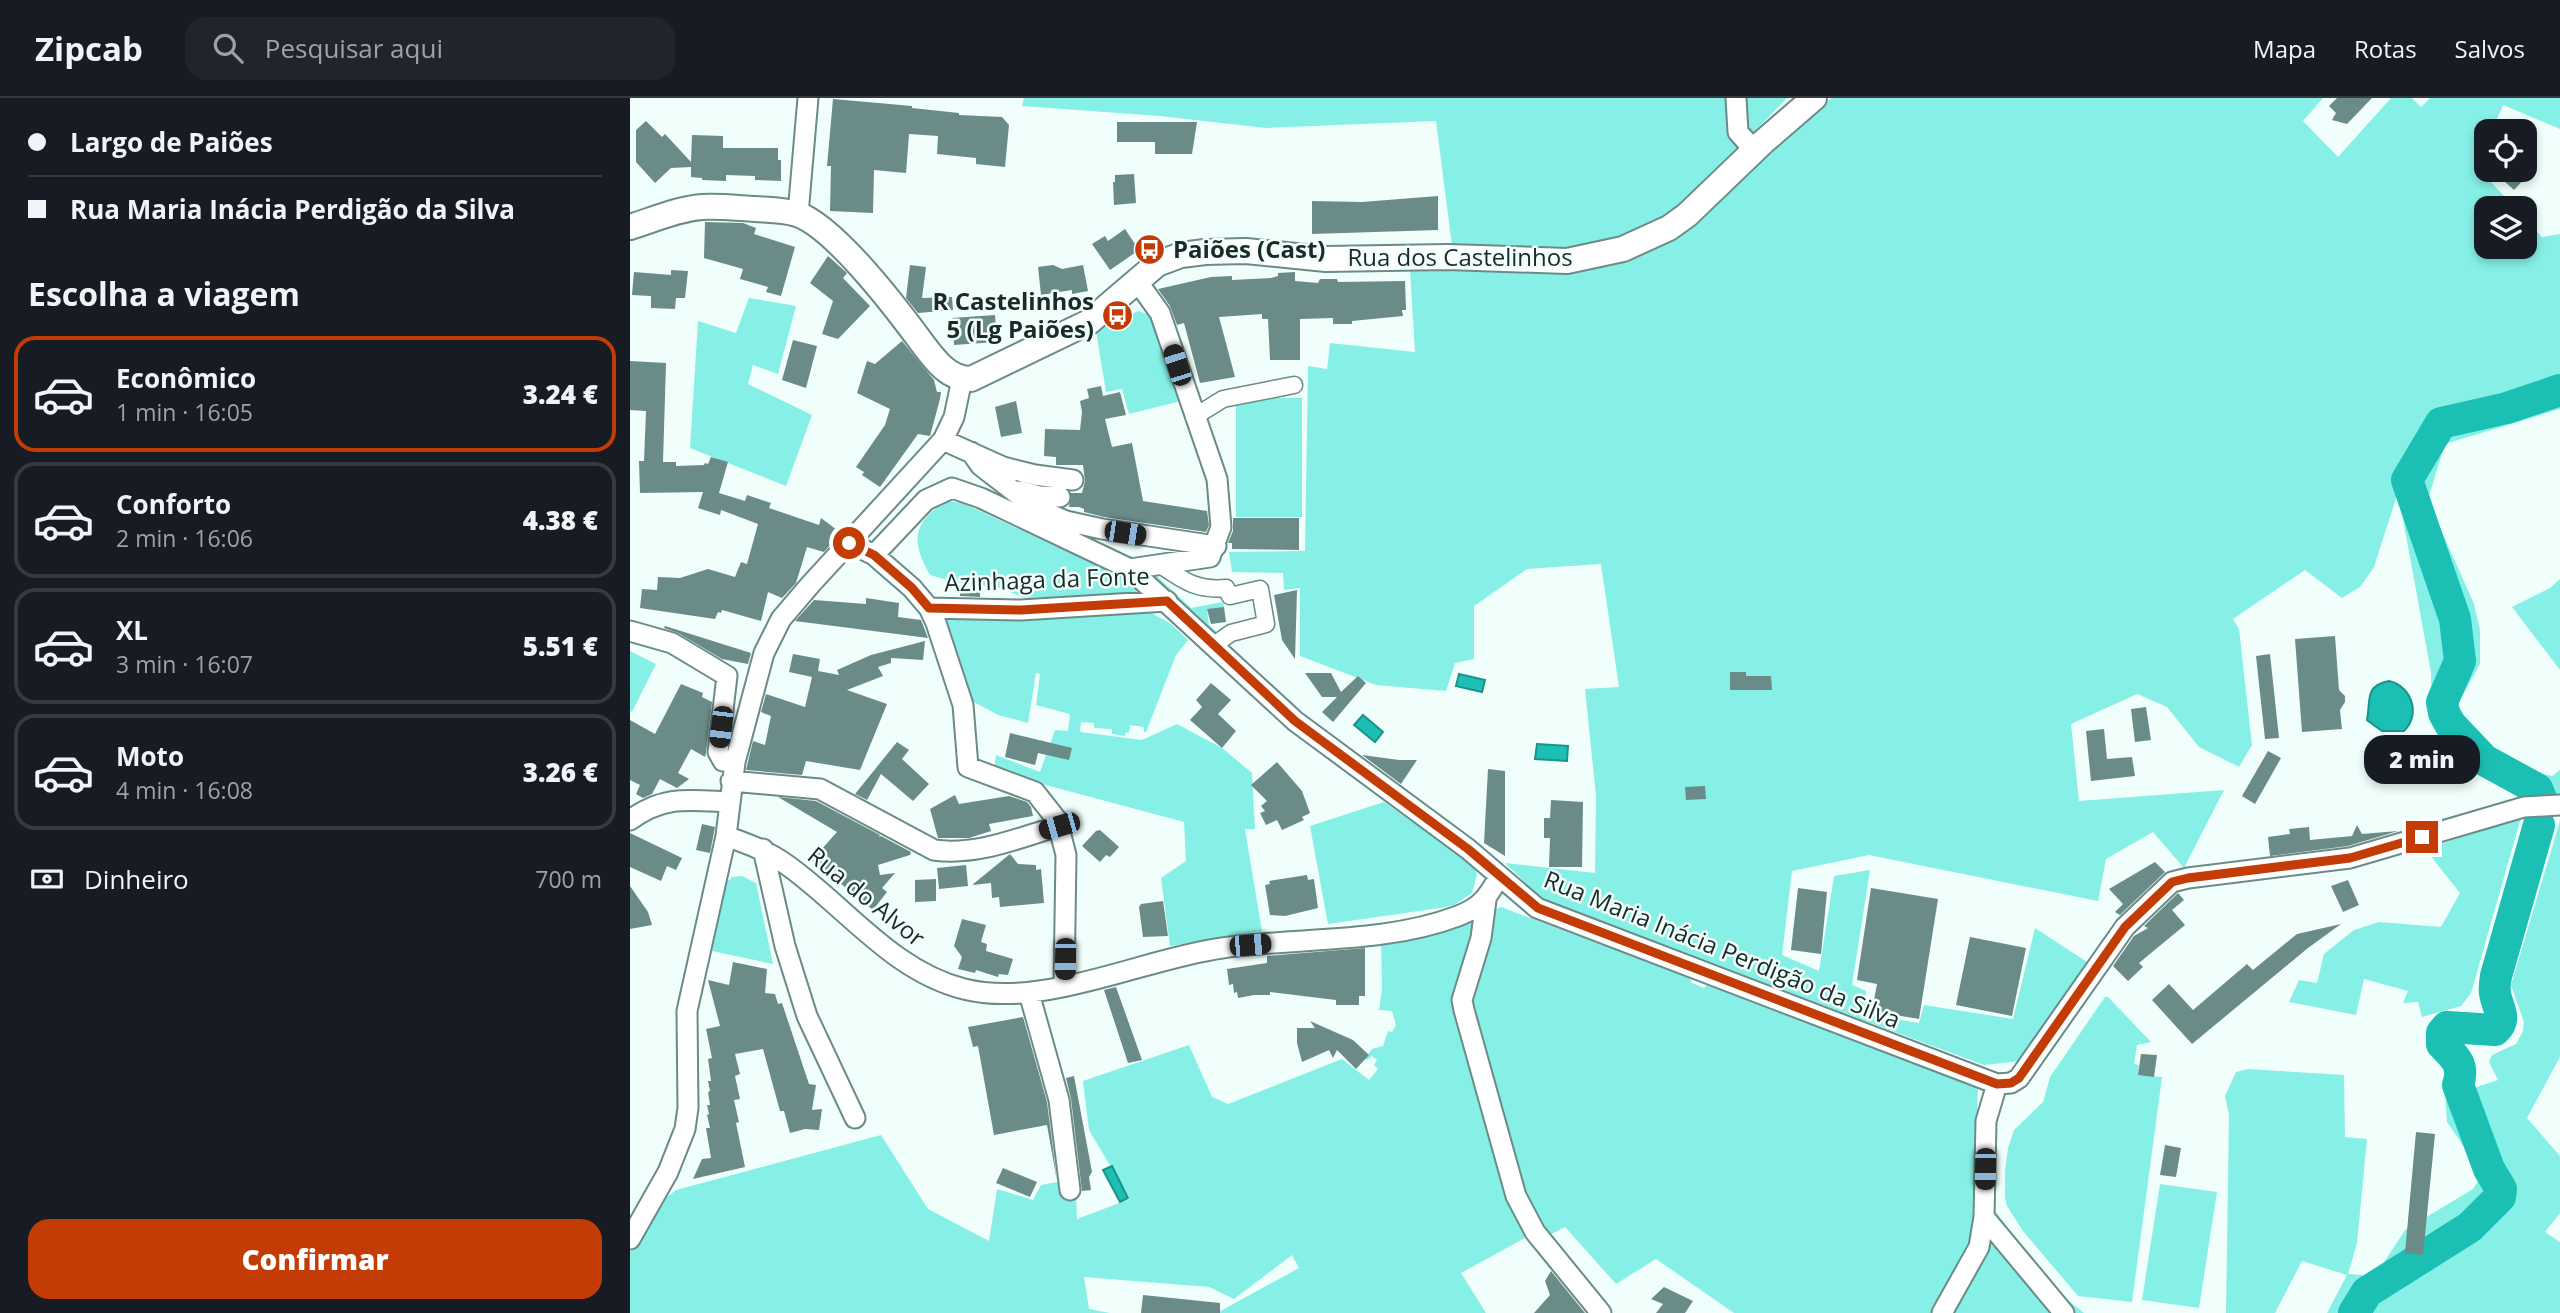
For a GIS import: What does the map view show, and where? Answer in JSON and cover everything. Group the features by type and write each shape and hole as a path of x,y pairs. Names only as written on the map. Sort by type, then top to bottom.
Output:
{"street":[{"path":"798,214 808,98"},
{"path":"1736,98 1738,132 1754,150"},
{"name":"Rua dos Castelinhos","path":"962,379 980,375 1089,321 1157,264 1181,255 1246,251 1326,259 1448,257 1556,261 1623,249 1669,228 1687,215 1754,150 1814,98"},
{"path":"630,227 700,207 774,210 798,214 832,239 891,301 933,358 951,374 962,379 954,417 943,440 781,620 764,653 733,772 726,836 687,1011 688,1108 685,1129 668,1172 630,1239"},
{"path":"1130,569 1210,557 1221,527 1217,478 1160,313 1137,281"},
{"path":"1194,417 1223,399 1294,385"},
{"path":"943,440 1003,467 1073,480"},
{"path":"971,453 981,466 1037,509 1066,522 1216,546"},
{"name":"Rua Maria Inácia Perdigão da Silva","path":"874,555 926,500 952,488 981,498 1130,569 1295,721 1468,849 1538,908 1997,1084"},
{"path":"1010,488 1040,496 1060,497"},
{"path":"849,543 874,555 912,588 929,608 963,705 968,767 1035,792 1058,820 1066,855 1064,985"},
{"path":"1159,564 1195,587 1211,590 1226,588 1230,596 1260,589 1266,624 1231,633 1214,645"},
{"name":"Azinhaga da Fonte","path":"929,608 1021,610 1167,601"},
{"path":"630,631 672,643 726,676 718,752 733,772 820,789 934,850 971,851 1059,826"},
{"path":"630,821 645,810 676,799 729,803"},
{"path":"1942,1313 1979,1247 1984,1217 1986,1121 1997,1084 2011,1083 2019,1078 2125,927 2172,882 2350,858 2524,807 2560,805"},
{"name":"Rua do Alvor","path":"726,836 762,849 788,866 902,961 939,981 964,989 996,994 1029,993 1224,947 1404,930 1459,915 1486,900"},
{"path":"762,849 785,946 807,1016 855,1118"},
{"path":"1499,877 1486,900 1481,938 1462,1000 1516,1196 1535,1232 1601,1313"},
{"path":"1029,993 1059,1100 1069,1190"},
{"path":"1984,1217 2064,1313"}],"shaded area":[{"path":"1024,98 1787,98 1700,187 1673,210 1645,227 1600,244 1557,250 1452,246 1436,121 1266,128 1160,116 1022,106"},
{"path":"1832,98 2323,98 2303,121 2338,157 2391,98 2412,98 2421,107 2430,98 2560,98 2560,129 2503,105 2497,119 2474,119 2474,182 2491,182 2504,196 2474,196 2474,259 2537,259 2537,232 2542,237 2560,234 2560,409 2445,444 2429,496 2434,514 2474,604 2480,630 2480,664 2456,707 2458,722 2491,757 2528,777 2530,771 2552,776 2560,770 2560,815 2549,813 2524,800 2525,795 2454,759 2441,743 2432,717 2431,672 2398,492 2374,567 2360,587 2342,598 2305,570 2233,619 2239,629 2252,745 2239,767 2199,747 2167,707 2137,694 2071,724 2079,801 2224,790 2184,868 2153,832 2106,859 2098,901 1869,855 1792,871 1782,955 1819,971 1834,876 1870,870 1852,985 1866,991 1865,1014 1919,1023 1924,1005 2013,1019 2035,928 2090,964 2021,1061 1984,1065 1573,913 1539,896 1505,863 1595,873 1596,796 1585,689 1619,687 1601,564 1527,569 1474,606 1474,659 1455,663 1446,691 1376,685 1300,656 1300,588 1284,590 1283,573 1232,572 1229,552 1305,551 1308,366 1327,369 1330,343 1415,352 1410,270 1580,271 1617,263 1815,108"},
{"path":"749,298 796,306 778,374 753,365 748,384 812,415 786,486 690,448 698,321 736,333"},
{"path":"1138,311 1153,316 1181,401 1129,414 1122,389 1106,392 1096,331"},
{"path":"1236,398 1302,398 1302,517 1236,517"},
{"path":"945,501 963,503 1126,579 1146,593 1024,598 1001,588 955,582 930,575 920,552 918,534 926,517"},
{"path":"1149,569 1191,608 1223,602 1224,607 1207,610 1209,625 1219,634 1218,638 1145,570"},
{"path":"2560,579 2560,670 2512,607 2550,588"},
{"path":"1143,608 1171,624 1188,640 1176,655 1146,732 1144,727 1130,725 1129,733 1126,732 1125,736 1112,734 1112,729 1094,728 1094,723 1081,722 1080,732 1142,740 1177,724 1222,748 1252,773 1255,829 1245,829 1262,931 1170,946 1161,878 1186,861 1184,822 994,771 996,755 1040,772 1055,730 1068,731 1070,714 1036,705 1040,674 1036,673 1028,723 998,715 970,700 942,618"},
{"path":"630,651 656,664 632,712 630,711"},
{"path":"1459,674 1485,680 1482,692 1456,686"},
{"path":"2389,681 2403,689 2411,702 2412,717 2404,731 2382,731 2367,720 2372,690"},
{"path":"1363,715 1383,732 1375,742 1354,725"},
{"path":"1537,744 1568,746 1567,761 1535,759"},
{"path":"1384,802 1473,864 1477,874 1472,893 1454,905 1328,924 1310,826"},
{"path":"2521,818 2471,993 2461,1006 2422,1017 2418,1002 2403,1003 2408,991 2364,979 2356,1015 2289,1002 2299,980 2317,983 2324,954 2354,930 2379,922 2441,927 2460,893 2425,849"},
{"path":"2560,821 2560,1057 2527,1118 2560,1156 2560,1213 2545,1232 2560,1242 2560,1313 2327,1313 2347,1275 2302,1261 2275,1313 2226,1313 2229,1115 2225,1096 2236,1072 2248,1069 2344,1075 2345,1137 2367,1139 2357,1243 2348,1274 2375,1276 2405,1230 2473,1189 2478,1181 2479,1169 2447,1122 2443,1060 2463,1054 2469,1061 2469,1079 2474,1088 2498,1080 2489,1062 2492,1055 2516,1044 2523,1031 2524,1022 2511,985"},
{"path":"742,876 756,883 773,964 712,951 727,882 732,877"},
{"path":"1501,907 1690,978 1692,983 1704,988 1707,985 1978,1083 1974,1234 1994,1209 2048,1284 2084,1313 1734,1313 1656,1259 1616,1284 1565,1227 1546,1237 1524,1193 1469,1001 1496,909"},
{"path":"1470,920 1475,928 1455,994 1527,1237 1461,1273 1486,1313 1217,1313 1299,1268 1292,1255 1234,1299 1209,1287 1084,1277 1089,1309 1110,1313 630,1313 630,1252 657,1205 676,1190 881,1135 928,1209 989,1241 997,1189 1033,1200 1041,1185 1063,1181 1076,1192 1077,1219 1130,1199 1089,1130 1083,1081 1189,1045 1212,1097 1228,1104 1342,1059 1369,1080 1378,1069 1374,1065 1377,1060 1372,1056 1367,1060 1365,1058 1372,1049 1383,1046 1388,1031 1392,1032 1396,1025 1392,1011 1379,1010 1382,988 1381,941"},
{"path":"2105,997 2151,1042 2137,1045 2134,1064 2139,1065 2138,1075 2162,1077 2132,1302 2078,1296 2023,1231 2007,1206 2005,1197 2008,1148 2014,1130 2043,1102 2050,1077"},
{"path":"1112,1166 1128,1198 1120,1202 1103,1170"},
{"path":"2160,1184 2217,1192 2199,1308 2142,1300"}],"building":[{"path":"2337,98 2372,98 2347,124 2332,120 2336,113 2329,106"},
{"path":"833,99 912,106 959,115 1002,117 1009,125 1005,167 976,164 976,158 937,154 938,136 909,134 906,173 874,170 873,213 830,211 831,166 827,166"},
{"path":"646,121 662,137 665,134 691,162 692,135 723,136 723,148 778,148 781,181 755,180 755,176 726,175 726,181 702,180 691,177 691,167 671,168 655,183 636,162 636,130"},
{"path":"1117,122 1197,122 1192,154 1155,154 1155,142 1117,142"},
{"path":"1134,174 1136,203 1114,205 1115,175"},
{"path":"2505,182 2521,182 2514,190"},
{"path":"1438,196 1438,230 1312,234 1312,201 1362,202"},
{"path":"705,222 743,223 756,228 754,234 795,247 781,296 766,292 768,287 740,279 743,269 704,258"},
{"path":"1125,229 1139,250 1110,270 1092,244 1105,236 1108,241"},
{"path":"828,256 847,273 843,278 870,306 838,339 822,334 833,301 810,283"},
{"path":"910,265 926,267 922,298 952,297 953,310 918,313 906,298"},
{"path":"1053,265 1062,269 1083,265 1088,291 1072,294 1072,290 1041,295 1038,267"},
{"path":"671,270 688,271 685,298 676,298 675,309 651,308 651,296 632,295 634,272 671,275"},
{"path":"1295,272 1295,281 1318,283 1320,279 1337,279 1338,282 1405,281 1406,310 1402,310 1403,316 1352,321 1352,324 1333,324 1333,318 1300,319 1300,360 1270,360 1268,319 1262,319 1262,314 1219,317 1235,377 1200,383 1184,323 1177,325 1170,306 1158,289 1211,277 1232,276 1232,280 1271,278 1278,276 1278,273"},
{"path":"995,315 997,342 954,345 952,318"},
{"path":"793,340 817,346 806,388 782,380"},
{"path":"902,341 934,380 937,392 941,392 940,399 930,436 918,434 880,487 862,475 864,472 856,467 885,425 890,409 857,393 867,361 875,364"},
{"path":"630,361 666,363 663,462 676,462 676,466 704,465 708,464 711,457 728,462 719,493 745,501 747,495 771,503 769,508 819,525 821,518 841,533 824,552 807,547 796,583 782,598 768,592 761,621 722,610 715,619 640,608 642,589 657,590 658,577 680,578 708,569 735,577 741,562 747,564 758,524 721,510 720,515 698,508 703,492 640,493 639,461 644,461 646,411 630,410"},
{"path":"1101,386 1103,396 1120,392 1126,415 1105,419 1112,447 1132,443 1143,501 1207,511 1209,525 1206,532 1104,517 1084,512 1084,509 1079,507 1069,507 1071,493 1082,493 1085,481 1083,465 1056,465 1056,457 1044,456 1045,429 1080,430 1080,401 1089,398 1087,389"},
{"path":"1016,401 1022,433 1001,437 995,407"},
{"path":"1233,518 1299,518 1299,550 1232,549 1232,543 1228,543 1233,531"},
{"path":"960,588 980,589 980,597 960,596"},
{"path":"1297,590 1295,659 1282,640 1274,595"},
{"path":"866,598 899,603 898,617 921,620 928,638 795,621 814,600 866,604"},
{"path":"1224,607 1226,622 1211,624 1207,609"},
{"path":"665,626 751,653 748,664 722,659 678,633 664,628"},
{"path":"2335,636 2339,690 2345,696 2340,710 2342,729 2302,732 2295,639"},
{"path":"925,641 923,660 891,658 891,663 878,667 883,676 847,690 887,704 860,770 806,761 802,775 746,770 753,741 765,745 771,716 761,712 766,694 805,707 812,677 789,672 793,654 820,659 818,671 839,675 837,670 871,655"},
{"path":"2270,654 2279,738 2265,739 2256,656"},
{"path":"1730,672 1746,672 1746,676 1771,676 1772,690 1730,690"},
{"path":"1305,673 1331,673 1341,692 1358,676 1366,683 1333,722 1322,712 1337,697 1322,697"},
{"path":"1211,683 1231,700 1218,714 1236,731 1222,748 1190,720 1202,707 1196,700"},
{"path":"681,684 703,693 702,697 712,702 705,757 691,749 678,773 689,779 677,788 660,779 652,794 643,798 636,794 640,785 630,780 630,720 655,734"},
{"path":"2146,707 2151,740 2135,742 2131,709"},
{"path":"2104,729 2107,759 2132,757 2135,776 2091,781 2086,731"},
{"path":"1010,733 1072,748 1069,760 1038,753 1035,765 1005,757"},
{"path":"897,742 909,750 902,759 929,784 913,801 881,774 867,800 855,794"},
{"path":"2268,751 2281,758 2255,804 2242,796"},
{"path":"1362,755 1399,760 1417,760 1401,784"},
{"path":"1277,762 1302,791 1310,813 1302,817 1304,820 1282,830 1277,820 1266,825 1260,813 1265,811 1261,806 1267,801 1251,785"},
{"path":"1488,769 1505,771 1505,856 1484,843"},
{"path":"1705,786 1706,799 1686,800 1685,787"},
{"path":"955,795 959,804 1009,796 1027,802 1033,816 989,824 991,831 969,838 938,838 930,809"},
{"path":"778,797 816,801 911,852 910,855 878,865 880,875 895,873 882,888 887,892 873,910 812,860 837,832"},
{"path":"1551,800 1583,802 1582,867 1549,867 1550,838 1544,838 1544,818 1550,818"},
{"path":"702,824 715,827 710,853 696,850"},
{"path":"2357,825 2362,834 2398,831 2348,846 2270,856 2268,837 2290,834 2289,829 2309,827 2310,840 2352,836"},
{"path":"1100,830 1119,847 1110,857 1106,855 1100,862 1082,846"},
{"path":"630,833 682,858 676,870 667,866 661,881 630,867"},
{"path":"1010,854 1018,864 1036,865 1036,870 1041,869 1044,903 1000,907 999,897 992,898 991,883 972,885"},
{"path":"2155,862 2165,872 2120,915 2115,912 2123,904 2109,889"},
{"path":"966,865 968,886 939,889 937,868"},
{"path":"1307,875 1308,880 1314,879 1318,908 1285,916 1270,915 1265,885 1270,884 1269,881"},
{"path":"936,879 936,901 915,902 915,880"},
{"path":"2348,880 2359,905 2343,912 2331,886"},
{"path":"630,886 648,912 652,925 630,929"},
{"path":"1798,888 1827,892 1821,954 1791,950"},
{"path":"1871,888 1938,899 1919,1019 1872,1011 1877,984 1857,980"},
{"path":"2178,893 2184,900 2172,910 2185,925 2139,963 2143,967 2128,981 2113,966 2134,936 2148,928 2144,926"},
{"path":"1163,901 1168,936 1143,937 1139,907 1141,904"},
{"path":"962,919 986,925 981,942 987,944 986,951 1013,959 1008,975 999,974 998,977 976,970 975,973 958,969 962,957 954,946"},
{"path":"2341,924 2192,1044 2152,1000 2169,984 2193,1010 2247,964 2253,970 2297,934"},
{"path":"1970,937 2026,948 2012,1016 1956,1005"},
{"path":"1365,948 1365,996 1359,996 1359,1005 1336,1005 1336,1000 1270,992 1270,995 1238,998 1233,984 1229,985 1227,969 1267,963 1267,956"},
{"path":"733,962 767,969 765,993 775,994 778,1004 782,1003 809,1084 816,1085 812,1110 822,1109 819,1130 805,1129 790,1133 784,1111 780,1111 763,1049 735,1054 740,1074 735,1076 740,1099 734,1100 739,1122 736,1123 745,1167 693,1179 702,1159 711,1158 706,1128 710,1128 707,1115 707,1105 710,1105 708,1081 711,1081 708,1059 712,1058 706,1029 720,1026 708,980 729,985"},
{"path":"1116,987 1142,1060 1128,1063 1104,990"},
{"path":"1023,1017 1047,1102 1057,1181 1047,1125 994,1135 978,1046 973,1047 968,1027"},
{"path":"1310,1021 1353,1040 1369,1055 1356,1069 1337,1050 1333,1058 1329,1050 1302,1062 1297,1043 1297,1028 1315,1028"},
{"path":"2141,1054 2157,1055 2154,1077 2138,1075"},
{"path":"1074,1076 1092,1172 1089,1177 1091,1190 1082,1191 1066,1078"},
{"path":"2416,1132 2435,1134 2423,1255 2405,1253"},
{"path":"2165,1145 2181,1148 2176,1177 2160,1175"},
{"path":"1003,1168 1037,1182 1030,1197 996,1183"},
{"path":"1551,1271 1585,1313 1534,1313 1550,1295 1545,1281"},
{"path":"1664,1287 1693,1301 1685,1313 1656,1313 1663,1304 1651,1299"},
{"path":"1143,1295 1220,1303 1220,1313 1141,1313"}],"waterway":[{"path":"2542,801 2537,789 2484,760 2450,724 2444,713 2442,702 2460,661 2455,619 2407,480 2441,423 2507,408 2560,390"},
{"path":"2354,1313 2367,1292 2470,1227 2500,1197 2501,1189 2489,1169 2458,1085 2459,1067 2455,1057 2442,1044 2442,1033 2447,1027 2495,1030 2499,1026 2501,1017 2495,991 2496,976 2539,825"}],"place":[{"name":"Paiões (Cast)","path":"1150,250"},
{"name":"R Castelinhos 5 (Lg Paiões)","path":"1117,316"}],"route":[{"path":"849,543 874,555 912,588 929,608 1021,610 1167,601 1295,721 1468,849 1538,908 1997,1084 2011,1083 2019,1078 2125,927 2172,882 2350,858 2422,837"}]}
